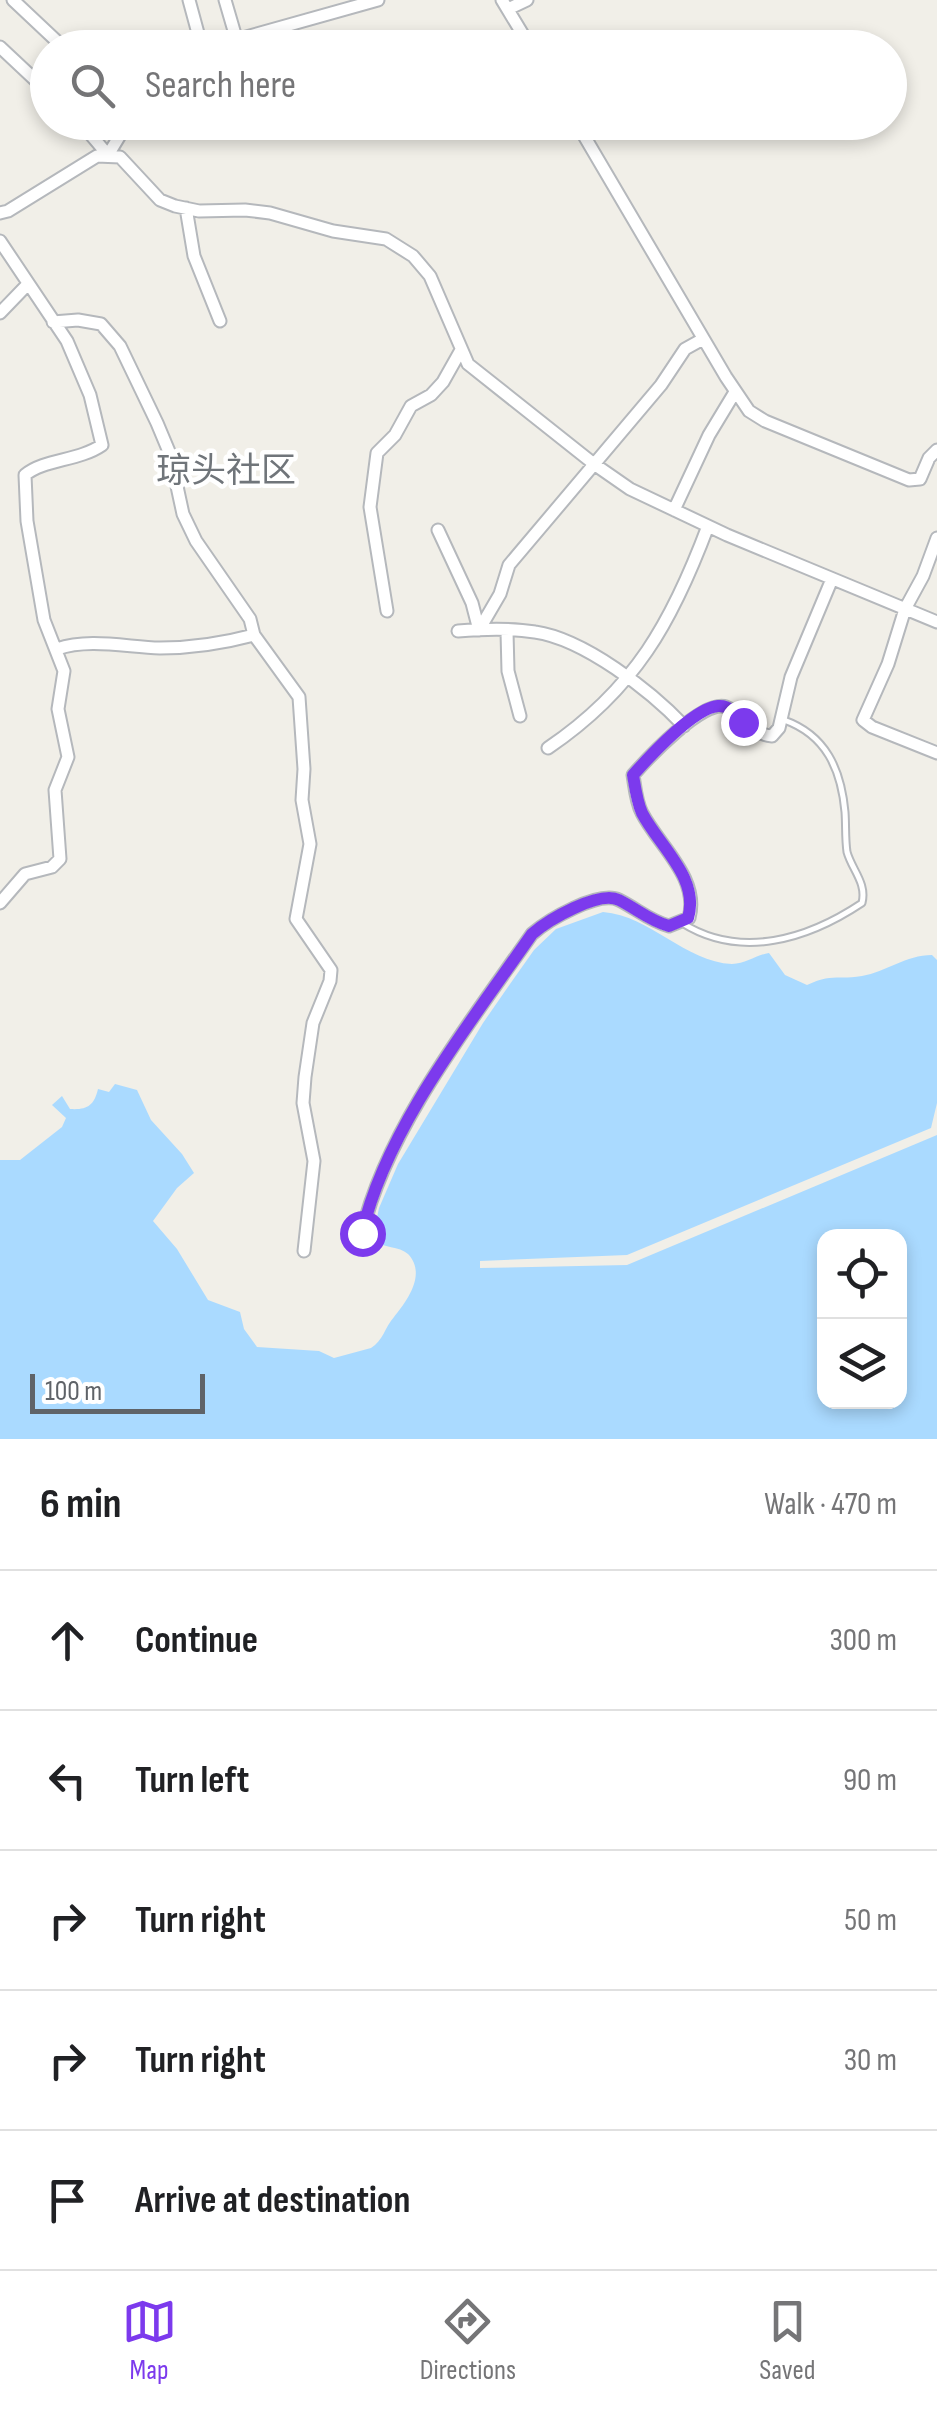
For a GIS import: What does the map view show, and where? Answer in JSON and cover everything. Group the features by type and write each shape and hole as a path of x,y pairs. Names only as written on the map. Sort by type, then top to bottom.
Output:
{"street":[{"path":"13,0 45,30"},
{"path":"189,0 199,30"},
{"path":"225,0 234,30"},
{"path":"283,30 378,0"},
{"path":"520,30 505,5 527,0"},
{"path":"0,47 30,75"},
{"path":"95,140 108,155"},
{"path":"108,155 117,140"},
{"path":"587,140 735,392 750,411 765,421 909,480 920,479 928,458 937,450"},
{"path":"0,213 97,156 108,155 120,156 160,200 186,208 270,213 386,239 413,256 430,276 468,364 594,464 630,489 708,526 937,622"},
{"path":"186,208 194,256 220,321"},
{"path":"0,241 66,341 90,395 102,446 91,454 33,468 25,475 27,521 44,620 64,672 58,709 68,757 55,790 60,859 52,867 25,874 0,904"},
{"path":"0,313 27,285"},
{"path":"53,322 78,320 101,324 120,346 170,454 183,514 196,541 250,619 254,635 299,698 302,800 310,844 296,919 331,970 312,1023 305,1077 304,1103 314,1161 304,1251"},
{"path":"480,630 500,594 510,565 662,385 685,349 703,338"},
{"path":"388,611 370,507 377,453 396,435 412,406 443,382 462,350"},
{"path":"674,510 709,435 735,392"},
{"path":"548,748 590,718 628,676 668,622 708,526"},
{"path":"438,530 472,602 480,630"},
{"path":"937,538 862,720 937,753"},
{"path":"362,1233 369,1202 391,1149 532,934 547,920 605,897 617,898 657,923 669,926 688,918 692,896 642,812 633,775 700,713 720,705 728,707 761,735 772,736 782,719 790,677 832,579"},
{"path":"458,632 532,631 554,636 646,688 684,726"},
{"path":"507,632 508,671 520,716"},
{"path":"57,649 102,644 182,647 225,643 254,635"}],"lane":[{"path":"682,923 697,932 752,944 812,931 862,904 864,894 849,859 845,813 835,770 810,730 782,719"}],"water":[{"path":"603,912 637,922 715,961 737,964 769,953 785,975 807,985 829,978 871,974 923,956 932,955 937,960 937,1103 931,1128 627,1255 480,1261 480,1268 627,1265 937,1135 937,1439 0,1439 0,1160 20,1160 62,1127 66,1118 52,1105 62,1096 70,1109 85,1108 98,1089 109,1092 115,1084 137,1090 151,1120 194,1173 177,1188 153,1221 177,1249 208,1300 240,1312 244,1329 257,1347 319,1351 334,1358 371,1348 404,1303 416,1270 408,1254 372,1241 379,1208 398,1164 483,1023 534,950 556,929"}],"district":[{"name":"琼头社区","path":"226,471"}],"route":[{"path":"362,1233 369,1202 391,1149 532,934 547,920 605,897 617,898 657,923 669,926 688,918 692,896 642,812 633,775 700,713 720,705 728,707 743,722"}]}
